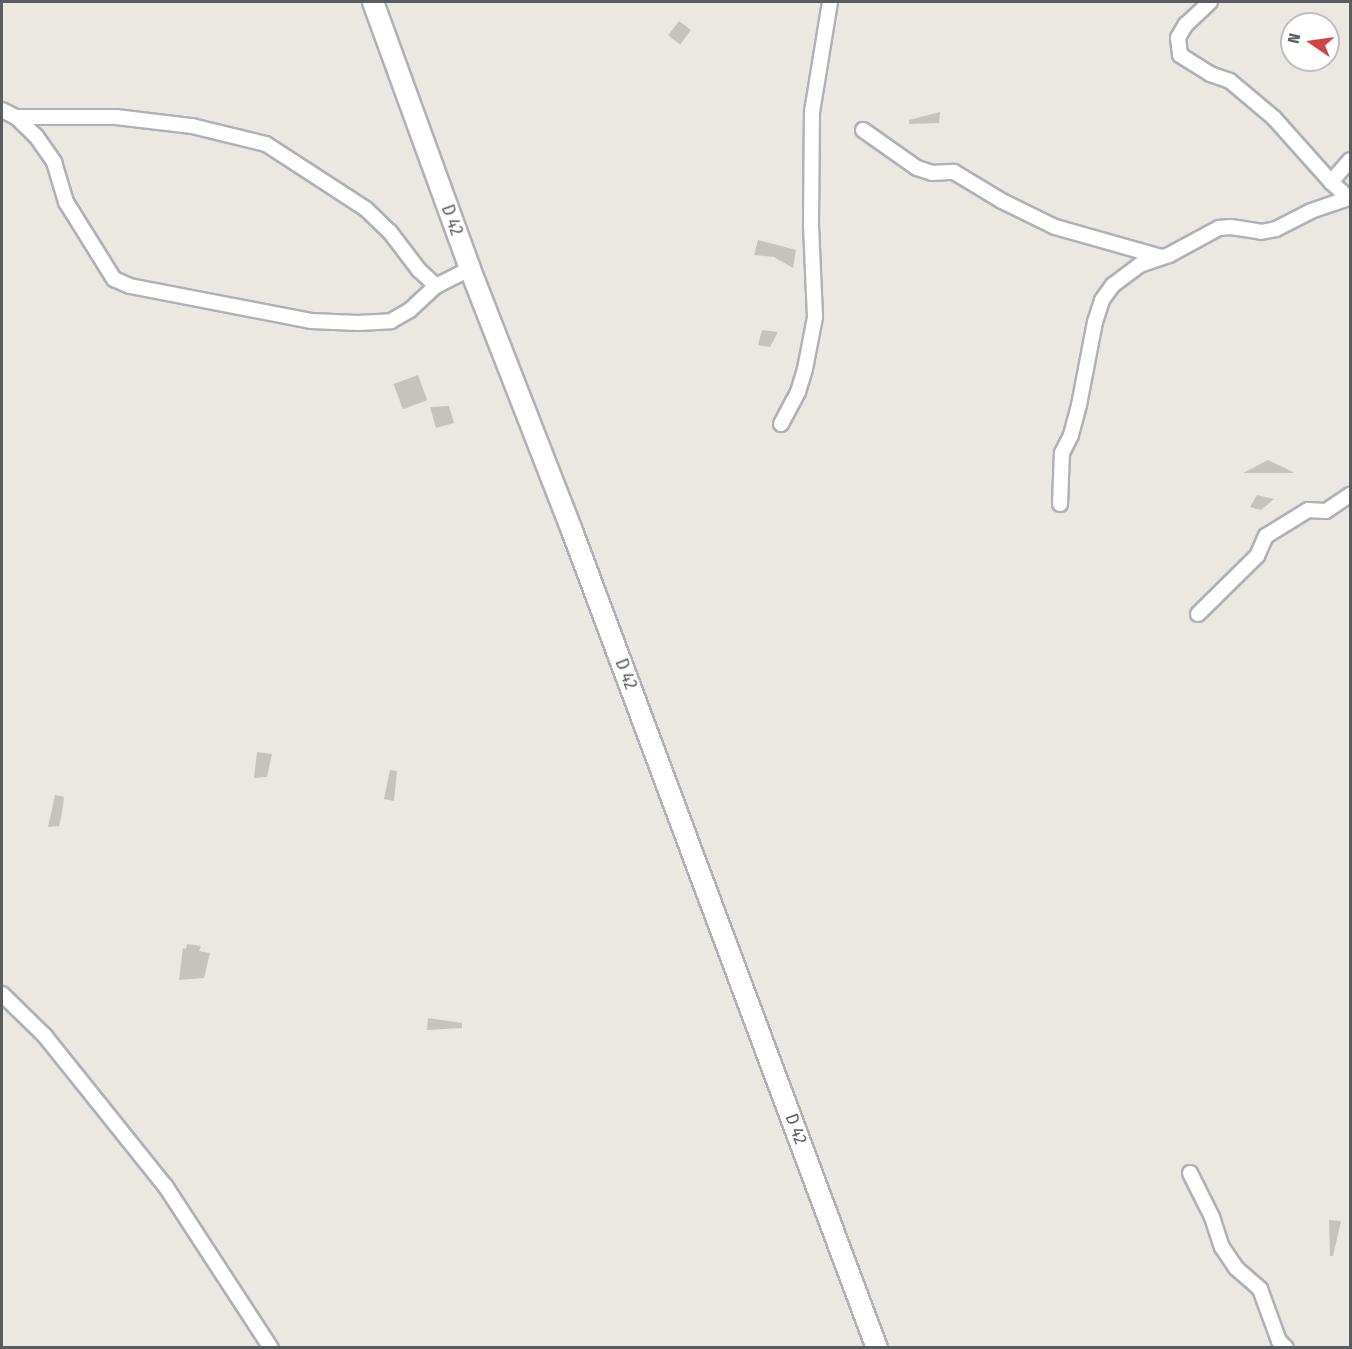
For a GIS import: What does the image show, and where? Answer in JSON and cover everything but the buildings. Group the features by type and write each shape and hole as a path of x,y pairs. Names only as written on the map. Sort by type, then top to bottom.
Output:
{"street":[{"name":"D 42","path":"373,2 470,269 596,595 877,1347"},
{"path":"781,424 798,392 815,317 811,224 812,112 830,2"},
{"path":"1060,504 1062,453 1071,435 1095,322 1102,300 1113,285 1129,272 1189,245 1219,228 1231,227 1261,232 1276,229 1311,211 1349,198 1331,182 1274,118 1230,81 1210,74 1180,55 1178,38 1186,24 1210,2"},
{"path":"2,110 16,117 36,136 54,162 66,202 114,279 130,286 311,321 358,323 391,321 410,310 436,286 470,269"},
{"path":"16,117 116,117 192,126 266,144 366,209 390,231 419,270 436,286"},
{"path":"863,130 917,168 932,173 954,172 1002,201 1055,226 1161,257"},
{"path":"1331,182 1350,160"},
{"path":"1198,615 1257,556 1266,536 1308,510 1326,511 1350,495"},
{"path":"2,994 45,1036 166,1187 271,1347"},
{"path":"1190,1173 1212,1217 1222,1247 1236,1268 1260,1289 1279,1341 1286,1347"}]}
